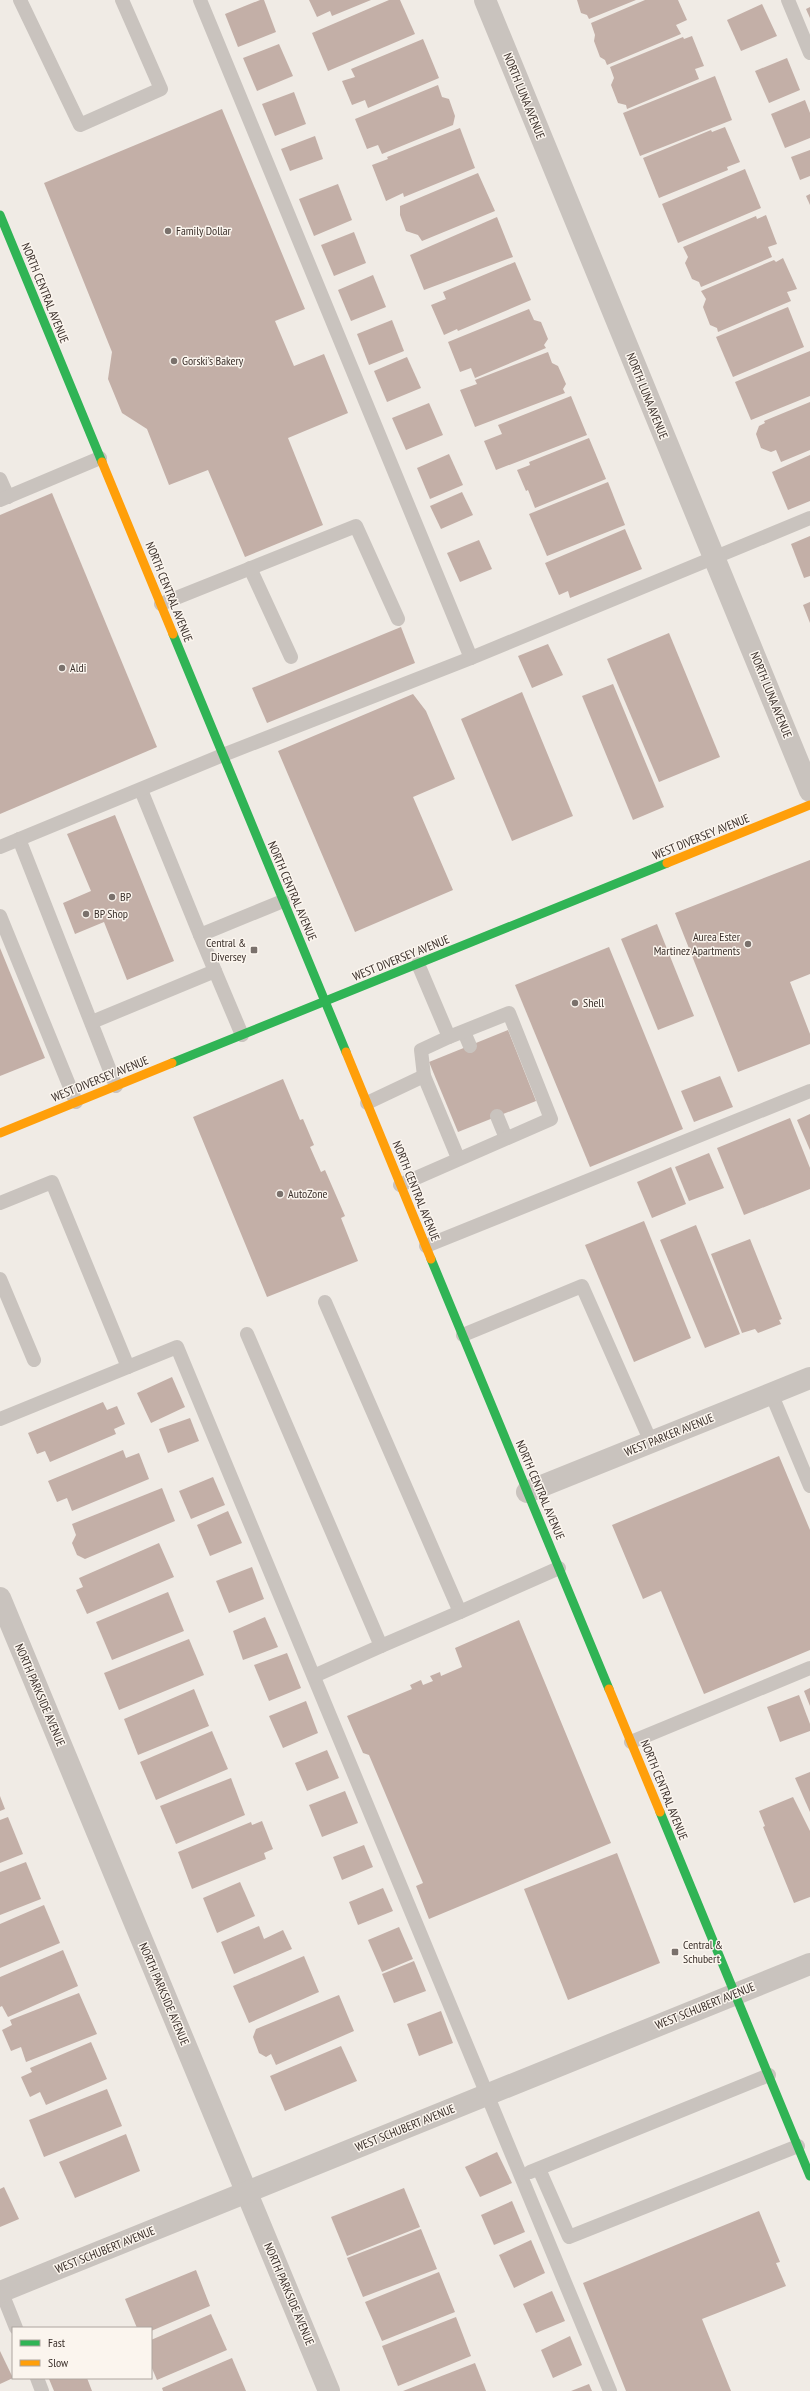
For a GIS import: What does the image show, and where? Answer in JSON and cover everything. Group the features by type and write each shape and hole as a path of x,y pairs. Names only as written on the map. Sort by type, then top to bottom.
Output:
{"main road":[{"name":"NORTH CENTRAL AVENUE","path":"0,215 810,2176"},
{"name":"WEST DIVERSEY AVENUE","path":"0,1133 810,805"}],"street":[{"name":"NORTH LUNA AVENUE","path":"485,0 810,791"},
{"name":"WEST PARKER AVENUE","path":"527,1492 810,1378"},
{"name":"NORTH PARKSIDE AVENUE","path":"0,1598 329,2391"},
{"name":"WEST SCHUBERT AVENUE","path":"0,2291 247,2193 810,1964"}],"lane":[{"path":"20,0 80,125 161,89 122,0"},
{"path":"200,0 471,658"},
{"path":"788,0 810,53"},
{"path":"0,479 4,499 100,458"},
{"path":"0,847 223,755 471,658 810,518"},
{"path":"161,604 356,526 398,619"},
{"path":"250,568 291,657"},
{"path":"141,790 214,972 242,1035"},
{"path":"19,839 116,1086"},
{"path":"200,935 283,901"},
{"path":"0,916 76,1102"},
{"path":"418,964 449,1036"},
{"path":"92,1022 214,972"},
{"path":"400,1185 458,1158 551,1119 509,1013 464,1032 449,1036 421,1050 424,1076 458,1158"},
{"path":"464,1032 470,1046"},
{"path":"367,1103 424,1076"},
{"path":"426,1246 810,1092"},
{"path":"498,1116 506,1138"},
{"path":"0,1203 52,1182 128,1367"},
{"path":"0,1279 4,1299 34,1360"},
{"path":"463,1335 582,1286 651,1442"},
{"path":"325,1302 460,1612"},
{"path":"247,1334 381,1646"},
{"path":"0,1419 177,1348 610,2391"},
{"path":"771,1393 810,1486"},
{"path":"314,1676 559,1568"},
{"path":"631,1742 810,1668"},
{"path":"521,2176 769,2075"},
{"path":"550,2246 798,2146"},
{"path":"538,2168 570,2237"},
{"path":"0,2291 16,2327"},
{"path":"37,2379 42,2391"}],"building":[{"path":"260,0 264,0 276,32 238,47 225,14"},
{"path":"309,0 371,0 332,16 330,11 317,17"},
{"path":"389,0 400,0 415,34 328,71 312,33"},
{"path":"577,0 636,0 589,19 587,15 581,13"},
{"path":"645,0 678,0 687,20 676,25 681,34 607,65 605,60 600,57 594,41 595,35 591,23"},
{"path":"762,4 777,36 741,51 727,20"},
{"path":"810,7 810,18 806,9"},
{"path":"692,36 704,66 695,69 699,79 627,109 626,105 618,103 611,85 614,78 610,67 683,37 684,39"},
{"path":"423,39 439,78 368,108 365,100 352,105 342,81 355,77 351,69"},
{"path":"279,44 293,76 257,91 243,58"},
{"path":"787,58 800,90 769,103 755,71"},
{"path":"715,76 732,120 640,156 623,113"},
{"path":"438,85 442,97 449,99 455,116 453,125 382,154 378,145 367,149 355,119"},
{"path":"294,92 306,124 275,136 262,104"},
{"path":"805,100 810,113 810,138 785,148 771,114"},
{"path":"222,109 305,309 275,321 294,366 324,354 348,413 288,438 323,525 245,557 208,470 169,485 147,429 122,413 108,379 112,352 44,183"},
{"path":"725,127 740,162 727,167 728,170 659,198 643,158 711,130 712,132"},
{"path":"460,128 475,168 404,197 403,193 386,201 372,165 388,159 387,157"},
{"path":"315,136 323,159 290,171 281,149"},
{"path":"810,150 810,176 800,180 791,157"},
{"path":"745,169 761,208 678,243 662,204"},
{"path":"478,173 495,211 422,241 418,235 406,231 400,215 400,206"},
{"path":"338,184 352,220 314,236 299,199"},
{"path":"810,194 810,205 806,196"},
{"path":"766,215 777,244 768,247 772,257 701,287 699,282 692,279 685,263 688,257 683,247 756,216 757,219"},
{"path":"497,217 513,257 424,290 410,255"},
{"path":"354,232 366,263 334,276 321,245"},
{"path":"783,258 797,289 787,292 791,301 718,332 717,328 710,325 703,307 706,299 701,291 774,260 776,262"},
{"path":"515,262 531,300 458,331 457,329 444,335 431,305 446,299 443,292"},
{"path":"373,275 386,307 351,321 338,290"},
{"path":"788,307 804,347 733,377 716,337"},
{"path":"529,309 534,320 541,322 548,339 544,345 546,348 475,378 471,368 460,372 448,342"},
{"path":"392,320 404,351 369,365 357,334"},
{"path":"810,351 810,396 751,420 735,382"},
{"path":"548,352 552,363 558,366 566,384 563,389 565,393 475,427 460,390 477,384 475,380"},
{"path":"407,357 421,388 387,402 374,371"},
{"path":"571,396 587,435 496,470 484,441 502,434 498,425"},
{"path":"810,402 810,450 781,462 776,450 771,452 761,448 756,434 759,426 765,423 764,421"},
{"path":"429,403 443,435 406,450 392,418"},
{"path":"589,438 606,479 535,508 528,490 526,491 517,470 530,465 529,462"},
{"path":"449,454 463,485 430,499 417,468"},
{"path":"810,455 810,501 788,510 772,472"},
{"path":"608,482 625,525 547,556 529,514"},
{"path":"462,492 473,515 441,529 430,506"},
{"name":"Aldi","path":"52,493 157,747 0,814 0,515"},
{"path":"625,529 642,569 570,598 568,591 559,595 545,563"},
{"path":"810,536 810,576 804,578 791,544"},
{"path":"479,540 492,569 460,582 447,553"},
{"path":"810,602 810,623 803,605"},
{"path":"401,627 415,663 267,723 252,688"},
{"path":"669,633 720,757 659,782 607,659"},
{"path":"548,644 563,675 532,688 518,656"},
{"path":"613,684 664,807 633,820 582,696"},
{"path":"522,692 573,816 512,841 461,719"},
{"path":"413,694 426,711 455,779 413,797 453,890 355,932 278,751"},
{"name":"BP","path":"115,815 174,961 127,980 104,922 75,934 63,903 91,891 67,834"},
{"name":"Aurea Ester Martinez Apartments","path":"810,860 810,974 790,982 810,1034 810,1044 738,1072 675,913"},
{"path":"657,924 694,1016 658,1030 621,939"},
{"path":"609,947 683,1129 590,1167 515,985"},
{"path":"0,948 45,1058 0,1076"},
{"path":"508,1030 536,1101 458,1132 429,1062"},
{"path":"720,1076 733,1107 694,1122 681,1091"},
{"name":"AutoZone","path":"283,1079 300,1120 303,1119 314,1145 310,1147 321,1172 325,1170 345,1216 341,1218 358,1261 267,1297 193,1117"},
{"path":"810,1114 810,1150 797,1120"},
{"path":"790,1118 810,1168 810,1189 744,1215 717,1148"},
{"path":"709,1153 724,1188 689,1201 675,1167"},
{"path":"671,1167 686,1204 652,1218 637,1182"},
{"path":"644,1221 691,1338 634,1362 585,1245"},
{"path":"696,1225 740,1334 705,1348 660,1240"},
{"path":"750,1239 782,1319 779,1320 781,1324 758,1333 755,1329 742,1333 711,1254"},
{"path":"172,1377 185,1407 151,1423 137,1393"},
{"path":"103,1402 107,1410 117,1406 125,1424 114,1429 116,1434 50,1462 45,1451 37,1454 28,1433"},
{"path":"190,1418 199,1441 168,1453 159,1429"},
{"path":"123,1450 126,1458 139,1453 149,1479 72,1511 67,1498 57,1502 48,1481"},
{"path":"779,1456 810,1530 810,1650 704,1694 661,1591 643,1599 612,1525"},
{"path":"213,1477 225,1505 191,1519 179,1491"},
{"path":"162,1488 175,1521 85,1559 77,1555 72,1543 76,1535 72,1524"},
{"path":"228,1511 242,1543 210,1556 197,1525"},
{"path":"159,1543 174,1577 87,1614 76,1590 83,1587 79,1578"},
{"path":"252,1567 264,1599 229,1613 216,1581"},
{"path":"168,1592 184,1631 112,1660 96,1622"},
{"path":"265,1617 278,1647 243,1660 233,1631"},
{"path":"519,1620 611,1843 429,1919 416,1886 423,1883 369,1755 363,1753 347,1716 412,1689 410,1685 421,1680 423,1685 433,1681 430,1676 440,1672 441,1676 462,1667 455,1648"},
{"path":"189,1639 204,1675 119,1710 104,1673"},
{"path":"287,1653 301,1688 269,1701 254,1665"},
{"path":"810,1688 810,1706 804,1691"},
{"path":"194,1689 209,1726 138,1755 124,1719"},
{"path":"799,1695 810,1724 810,1731 780,1742 767,1707"},
{"path":"306,1701 318,1733 283,1748 269,1716"},
{"path":"212,1731 228,1769 156,1800 140,1762"},
{"path":"327,1750 339,1778 307,1791 295,1763"},
{"path":"810,1772 810,1812 795,1778"},
{"path":"231,1778 245,1815 176,1844 160,1806"},
{"path":"345,1791 358,1823 322,1837 309,1805"},
{"path":"0,1796 5,1809 0,1811"},
{"path":"793,1797 810,1831 810,1897 794,1903 763,1827 765,1826 759,1811"},
{"path":"8,1817 23,1854 0,1863 0,1820"},
{"path":"262,1821 273,1849 264,1853 266,1859 192,1889 178,1852 251,1822 252,1825"},
{"path":"364,1845 373,1867 342,1880 333,1857"},
{"path":"617,1853 660,1963 568,2000 524,1889"},
{"path":"26,1862 41,1899 0,1915 0,1872"},
{"path":"240,1882 255,1916 217,1933 203,1898"},
{"path":"383,1888 393,1911 358,1925 349,1902"},
{"path":"44,1905 60,1943 0,1968 0,1924"},
{"path":"259,1926 264,1939 283,1930 292,1949 234,1974 221,1942"},
{"path":"399,1927 413,1959 382,1972 368,1940"},
{"path":"63,1950 78,1986 8,2017 2,2006 0,2007 0,1977"},
{"path":"304,1956 319,1992 249,2023 233,1986"},
{"path":"414,1961 426,1991 394,2003 382,1974"},
{"path":"79,1993 97,2034 26,2062 21,2047 11,2051 2,2030 12,2025 10,2020"},
{"path":"339,1995 354,2031 276,2065 271,2054 266,2057 259,2053 253,2037 256,2029"},
{"path":"441,2011 453,2043 419,2056 407,2024"},
{"path":"91,2042 107,2079 46,2105 40,2092 30,2097 21,2077 32,2072 30,2068"},
{"path":"341,2046 357,2081 285,2111 270,2076"},
{"path":"107,2089 122,2126 44,2157 29,2120"},
{"path":"126,2134 140,2171 75,2198 59,2162"},
{"path":"497,2152 512,2183 480,2197 465,2167"},
{"path":"4,2187 19,2219 0,2227 0,2189"},
{"path":"404,2188 420,2227 347,2256 331,2217"},
{"path":"512,2201 525,2232 494,2245 481,2215"},
{"path":"759,2211 780,2262 776,2263 786,2286 702,2319 731,2391 626,2391 583,2283"},
{"path":"421,2229 437,2269 363,2297 347,2258"},
{"path":"531,2240 545,2273 514,2288 499,2255"},
{"path":"196,2270 210,2306 152,2331 152,2327 137,2327 125,2299"},
{"path":"439,2272 455,2312 382,2341 365,2302"},
{"path":"552,2291 565,2321 536,2333 523,2304"},
{"path":"211,2314 227,2350 157,2380 152,2368 152,2340"},
{"path":"456,2317 471,2356 398,2386 382,2346"},
{"path":"570,2336 582,2365 553,2378 541,2350"},
{"path":"0,2351 12,2378 0,2384"},
{"path":"232,2358 246,2391 163,2391 162,2388"},
{"path":"475,2363 486,2391 403,2391"},
{"path":"49,2379 87,2379 92,2391 54,2391"},
{"path":"589,2384 592,2391 571,2391"}],"traffic: fast":[{"path":"0,215 102,462"},
{"path":"173,634 346,1052"},
{"path":"172,1063 667,863"},
{"path":"431,1259 609,1689"},
{"path":"660,1812 810,2176"}],"traffic: slow":[{"path":"102,462 173,634"},
{"path":"667,863 810,805"},
{"path":"346,1052 431,1259"},
{"path":"0,1133 172,1063"},
{"path":"609,1689 660,1812"}],"place":[{"name":"Family Dollar","path":"168,231"},
{"name":"Gorski’s Bakery","path":"174,361"},
{"name":"Aldi","path":"62,668"},
{"name":"BP","path":"112,897"},
{"name":"BP Shop","path":"86,914"},
{"name":"Aurea Ester Martinez Apartments","path":"748,944"},
{"name":"Central & Diversey","path":"254,950"},
{"name":"Shell","path":"575,1003"},
{"name":"AutoZone","path":"280,1194"},
{"name":"Central & Schubert","path":"675,1952"}]}
